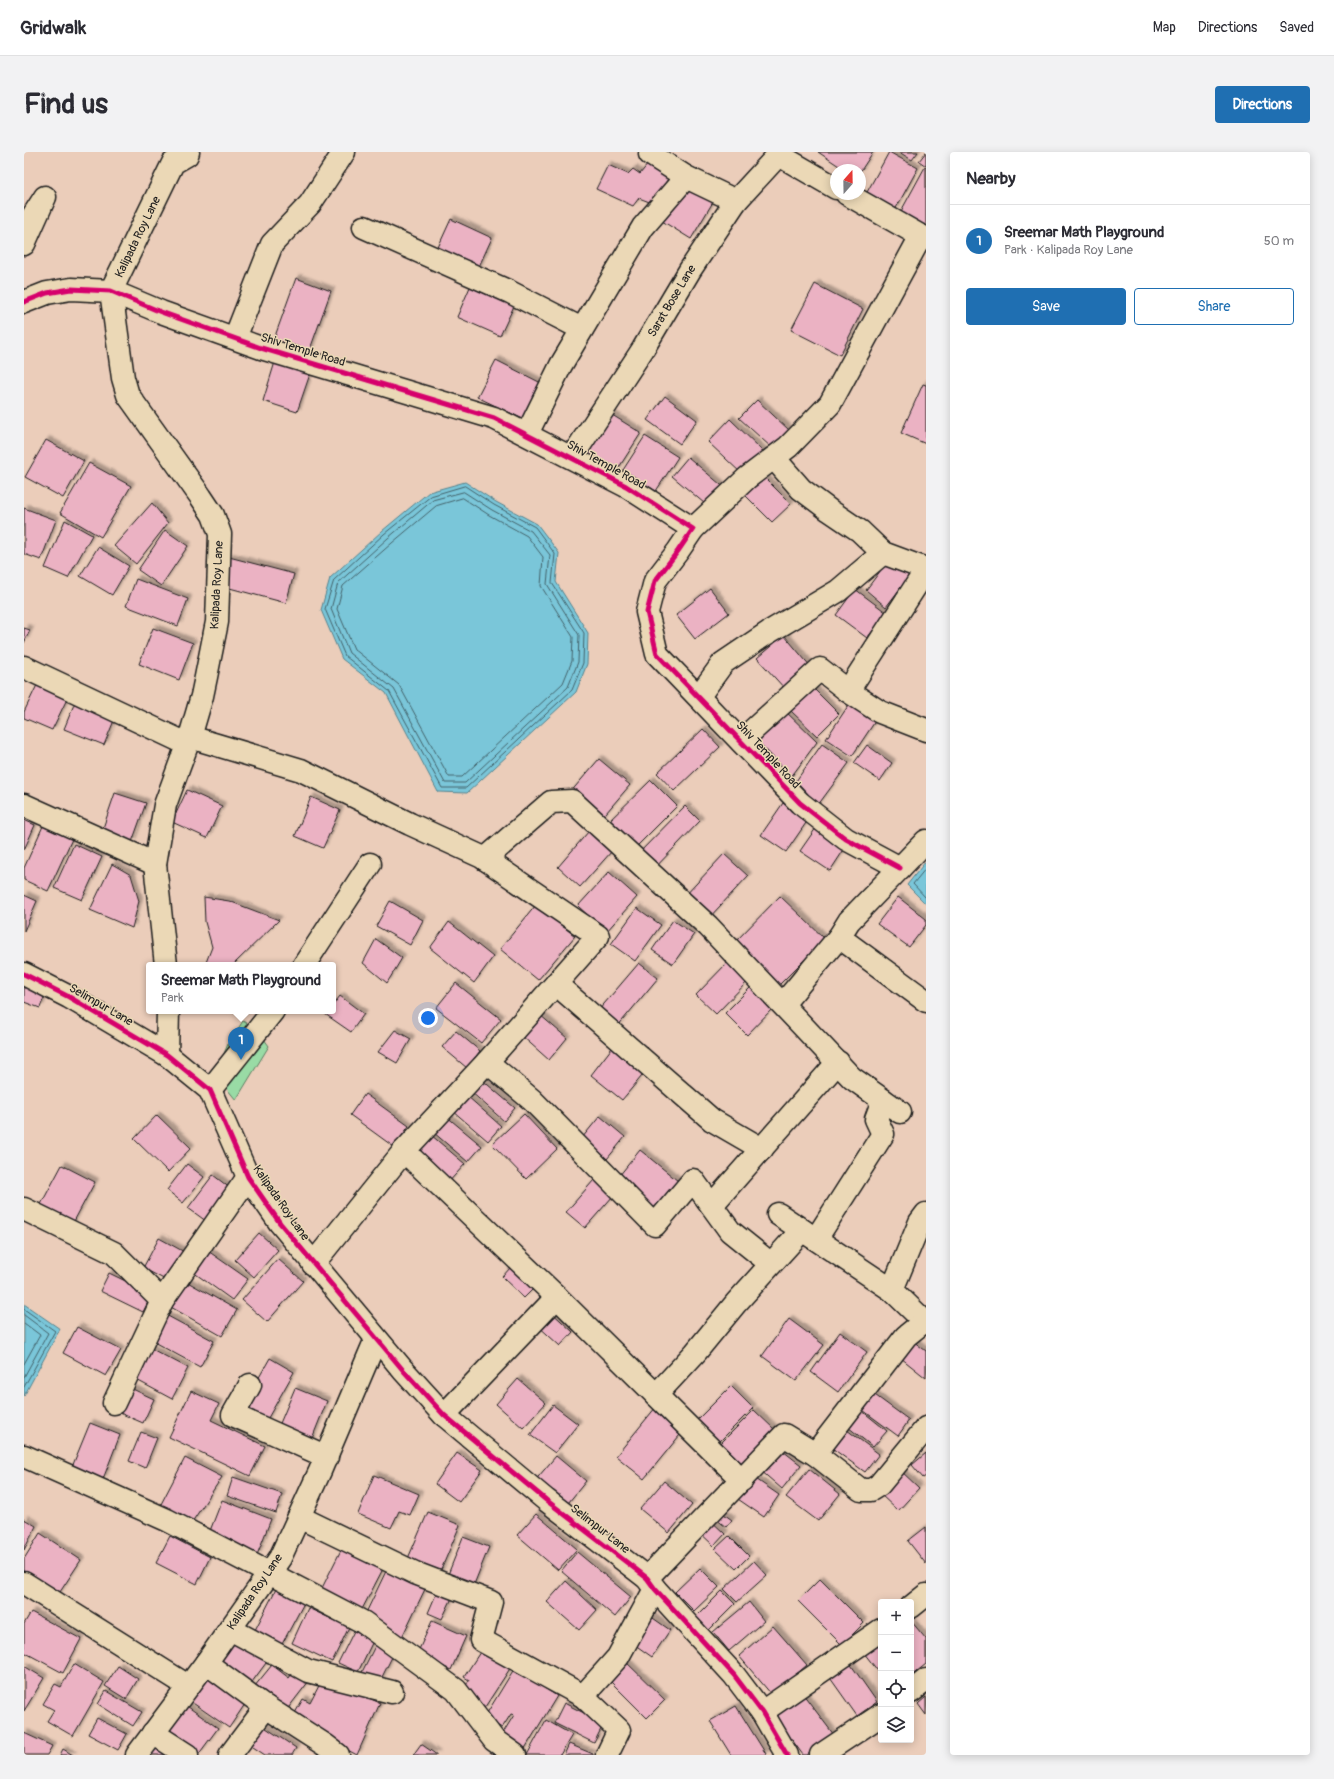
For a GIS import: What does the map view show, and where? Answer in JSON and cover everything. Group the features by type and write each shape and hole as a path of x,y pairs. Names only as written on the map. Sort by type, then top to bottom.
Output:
{"street":[{"name":"Kalipada Roy Lane","path":"166,962 155,864 165,805 202,696 217,622 220,534 213,515 201,496 128,395 123,378 111,291 173,163 187,155 188,152"},
{"path":"235,338 272,244 310,204 344,152"},
{"path":"650,154 686,177 736,201"},
{"path":"780,154 830,184"},
{"name":"Sarat Bose Lane","path":"572,457 643,349 690,270 736,201 780,154"},
{"path":"526,434 561,364 643,227 686,177"},
{"path":"24,230 45,197 24,244"},
{"path":"693,529 747,478 788,447 830,404 923,238 857,200"},
{"path":"364,227 510,292 582,329"},
{"name":"Shiv Temple Road","path":"24,304 47,294 71,289 111,291 161,312 261,348 494,418 626,486 693,529 678,551 654,581 647,612 657,654 699,696 800,803 846,839 900,868"},
{"path":"774,458 801,489 860,531 883,554 926,570 848,691"},
{"path":"699,696 723,663 769,632 838,591 883,554"},
{"path":"24,667 188,740 301,770 485,859 598,936 487,1062 404,1151 313,1264"},
{"path":"741,741 820,669 848,691 880,712 926,730"},
{"path":"485,859 550,802 572,801 708,926 852,1078 900,1112"},
{"path":"24,805 155,864"},
{"path":"783,1004 839,937 850,921 926,841"},
{"path":"306,962 370,864"},
{"path":"839,937 926,1001"},
{"name":"Selimpur Lane","path":"24,974 69,997 167,1055"},
{"path":"556,984 712,1120 762,1149"},
{"path":"167,1055 168,1014"},
{"path":"210,1090 271,1014"},
{"name":"Kalipada Roy Lane","path":"137,1755 206,1663 280,1558 326,1457 376,1339 280,1223 248,1177 210,1090 167,1055"},
{"path":"487,1062 532,1100 655,1225 693,1180 730,1231 771,1264"},
{"path":"712,1205 838,1062"},
{"path":"656,1395 771,1264 809,1234 883,1134 876,1120 883,1100"},
{"path":"404,1151 557,1297 742,1480"},
{"path":"114,1403 162,1301 248,1177"},
{"path":"24,1209 114,1253 162,1301"},
{"path":"778,1214 892,1290 926,1323 921,1324 906,1336 815,1454"},
{"path":"892,1290 920,1222 926,1214"},
{"path":"444,1415 557,1297"},
{"name":"Selimpur Lane","path":"376,1339 444,1415 546,1500 651,1583 734,1675 762,1712 787,1755"},
{"path":"250,1385 233,1415 326,1457"},
{"path":"583,1696 618,1657 651,1583 742,1480 784,1436 815,1454 861,1490 871,1490 879,1485 926,1428"},
{"path":"24,1456 167,1520 363,1622 456,1690 494,1740 515,1755"},
{"path":"299,1518 415,1573 491,1602 481,1640 583,1696 619,1730 607,1755"},
{"path":"24,1583 188,1686"},
{"path":"914,1605 926,1595"},
{"path":"230,1629 308,1671 392,1692"},
{"path":"762,1712 878,1632"},
{"path":"206,1663 266,1707 338,1755"},
{"path":"914,1690 926,1680"},
{"path":"230,1755 266,1707"},
{"path":"821,1755 878,1717"},
{"path":"153,1733 187,1755"}],"green space":[{"path":"243,1021 259,1032 269,1046 236,1100 215,1074 228,1044"}],"water":[{"path":"465,482 496,502 537,524 559,553 556,582 588,633 587,664 576,692 467,793 438,792 386,693 342,659 321,610 330,578 382,531 429,492"},
{"path":"926,861 926,904 907,885"},
{"path":"24,1304 60,1329 24,1396"}],"building":[{"path":"818,152 873,152 865,164 836,164"},
{"path":"889,152 918,168 895,210 866,194"},
{"path":"899,152 918,152 912,160"},
{"path":"926,152 926,166 919,161"},
{"path":"648,164 670,176 652,203 639,198 633,206 596,189 608,165 628,174 633,169 640,174"},
{"path":"925,167 926,168 926,227 900,213"},
{"path":"684,185 713,202 691,239 662,221"},
{"path":"451,219 492,238 476,273 435,254"},
{"path":"296,278 331,291 309,352 274,339"},
{"path":"815,284 863,309 840,355 791,330"},
{"path":"470,287 514,306 500,336 457,317"},
{"path":"496,360 543,384 525,420 477,397"},
{"path":"275,362 310,374 297,412 263,401"},
{"path":"923,384 926,385 926,444 901,433"},
{"path":"665,396 697,420 680,444 647,420"},
{"path":"757,400 789,430 772,448 739,418"},
{"path":"609,413 641,433 616,472 585,451"},
{"path":"730,419 764,452 742,474 708,442"},
{"path":"645,436 678,457 656,491 623,470"},
{"path":"46,440 84,461 63,498 25,477"},
{"path":"688,457 727,490 711,509 672,476"},
{"path":"89,463 131,486 101,537 60,513"},
{"path":"760,473 791,504 772,522 742,492"},
{"path":"152,503 168,523 136,564 114,546"},
{"path":"24,508 56,520 41,560 24,554"},
{"path":"65,520 92,535 68,578 45,568"},
{"path":"165,530 188,546 161,586 138,570"},
{"path":"98,547 129,566 112,595 80,576"},
{"path":"229,557 294,574 286,603 222,586"},
{"path":"890,558 912,573 886,607 866,590"},
{"path":"136,579 188,599 178,626 126,606"},
{"path":"710,588 729,613 695,639 676,615"},
{"path":"855,589 887,613 867,638 836,615"},
{"path":"24,628 30,630 24,643"},
{"path":"153,628 193,643 179,680 139,664"},
{"path":"784,635 811,667 785,689 757,658"},
{"path":"37,685 67,699 52,730 24,718 24,712"},
{"path":"812,687 839,714 817,736 790,710"},
{"path":"75,702 115,718 104,745 64,729"},
{"path":"850,703 876,720 852,756 826,739"},
{"path":"781,707 817,742 788,781 748,742"},
{"path":"703,729 720,747 674,791 657,773"},
{"path":"822,744 849,763 818,805 796,781"},
{"path":"867,745 892,763 880,781 854,763"},
{"path":"599,759 630,785 600,820 569,794"},
{"path":"651,780 677,806 629,854 603,827"},
{"path":"187,790 222,806 207,838 172,822"},
{"path":"115,793 146,803 132,842 102,831"},
{"path":"311,797 340,810 323,848 295,836"},
{"path":"783,803 808,820 786,852 761,835"},
{"path":"685,806 700,821 651,872 635,857"},
{"path":"24,820 35,825 24,850"},
{"path":"43,826 72,839 48,891 24,880 24,868"},
{"path":"816,828 845,848 830,871 800,851"},
{"path":"589,831 612,851 580,887 558,867"},
{"path":"74,844 102,857 82,900 54,888"},
{"path":"724,854 748,876 707,920 683,898"},
{"path":"112,864 131,875 139,901 132,928 90,910"},
{"path":"609,872 637,897 606,932 578,906"},
{"path":"24,895 37,901 24,931"},
{"path":"780,896 825,939 777,987 733,944"},
{"path":"204,897 229,901 279,920 236,962 206,962 212,947 205,922"},
{"path":"898,897 926,919 926,925 909,947 877,924"},
{"path":"390,901 423,920 410,945 376,926"},
{"path":"536,905 575,936 538,980 500,949"},
{"path":"637,908 661,925 635,961 611,944"},
{"path":"673,920 694,934 673,964 652,950"},
{"path":"449,922 493,957 474,983 430,948"},
{"path":"376,939 402,958 387,983 363,963"},
{"path":"730,960 750,979 716,1014 696,995"},
{"path":"639,963 658,978 617,1027 598,1011"},
{"path":"456,983 501,1019 481,1043 436,1008"},
{"path":"24,987 45,995 40,1008 24,1002"},
{"path":"751,987 773,1008 747,1035 725,1013"},
{"path":"340,996 364,1014 351,1032 325,1014 336,1014 336,1001"},
{"path":"540,1015 567,1038 549,1060 522,1036"},
{"path":"395,1030 411,1039 397,1063 378,1052"},
{"path":"456,1031 480,1051 467,1068 442,1047"},
{"path":"615,1044 647,1070 622,1100 591,1075"},
{"path":"481,1079 515,1108 504,1121 470,1091"},
{"path":"365,1094 409,1126 394,1147 350,1115"},
{"path":"467,1096 501,1126 488,1141 453,1111"},
{"path":"524,1114 557,1149 526,1179 492,1144"},
{"path":"157,1115 191,1148 168,1172 134,1139"},
{"path":"446,1116 482,1146 468,1162 433,1132"},
{"path":"600,1116 625,1137 607,1159 582,1138"},
{"path":"431,1135 465,1164 447,1184 413,1155"},
{"path":"640,1150 678,1181 653,1212 615,1181"},
{"path":"187,1164 204,1177 183,1203 167,1190"},
{"path":"62,1165 95,1182 72,1225 39,1208"},
{"path":"213,1175 235,1192 210,1224 188,1208"},
{"path":"594,1180 613,1196 585,1228 566,1212"},
{"path":"259,1233 278,1250 254,1277 235,1260"},
{"path":"159,1238 188,1254 173,1284 143,1268"},
{"path":"208,1251 248,1279 232,1300 193,1272"},
{"path":"278,1259 303,1281 267,1322 242,1300"},
{"path":"511,1267 533,1289 524,1298 502,1277"},
{"path":"109,1273 152,1294 143,1312 100,1291"},
{"path":"184,1280 237,1310 222,1336 169,1306"},
{"path":"549,1310 573,1332 560,1346 536,1324"},
{"path":"164,1314 214,1341 200,1367 150,1340"},
{"path":"789,1319 824,1345 796,1381 762,1356"},
{"path":"77,1327 121,1350 106,1376 63,1353"},
{"path":"840,1332 867,1352 838,1392 811,1372"},
{"path":"909,1338 926,1351 926,1378 896,1354"},
{"path":"148,1347 188,1368 172,1399 131,1377"},
{"path":"270,1358 294,1372 264,1425 240,1411"},
{"path":"518,1379 546,1403 523,1428 496,1404"},
{"path":"124,1385 154,1399 143,1423 113,1410"},
{"path":"731,1386 753,1408 714,1447 692,1425"},
{"path":"295,1388 327,1401 311,1441 278,1428"},
{"path":"868,1390 909,1420 898,1436 856,1405"},
{"path":"191,1391 219,1404 211,1420 265,1446 250,1476 169,1437"},
{"path":"553,1405 578,1424 555,1453 530,1435"},
{"path":"856,1406 887,1431 873,1447 843,1423"},
{"path":"656,1407 684,1430 644,1479 616,1456"},
{"path":"754,1410 775,1430 736,1469 715,1449"},
{"path":"90,1423 120,1435 103,1479 72,1467"},
{"path":"843,1427 879,1454 865,1472 829,1446"},
{"path":"141,1432 157,1438 145,1468 129,1461"},
{"path":"779,1448 801,1465 782,1489 760,1470"},
{"path":"457,1453 482,1470 459,1502 435,1484"},
{"path":"926,1453 926,1476 923,1478 912,1465"},
{"path":"556,1456 586,1481 564,1508 533,1483"},
{"path":"185,1458 222,1477 190,1525 160,1506"},
{"path":"809,1469 840,1494 818,1521 786,1497"},
{"path":"900,1470 919,1488 898,1511 879,1493"},
{"path":"374,1475 419,1494 410,1515 399,1511 391,1528 358,1514"},
{"path":"750,1475 779,1495 764,1517 735,1497"},
{"path":"233,1477 282,1494 276,1513 227,1496"},
{"path":"664,1481 692,1505 669,1533 640,1509"},
{"path":"222,1500 271,1519 257,1555 208,1536"},
{"path":"717,1509 732,1520 726,1527 711,1515"},
{"path":"428,1512 460,1525 438,1577 406,1563"},
{"path":"536,1514 577,1549 558,1570 517,1535"},
{"path":"707,1517 725,1534 714,1546 696,1529"},
{"path":"24,1519 36,1526 24,1550"},
{"path":"926,1527 926,1564 908,1541"},
{"path":"40,1533 81,1560 58,1595 24,1572 24,1559"},
{"path":"170,1536 210,1557 197,1584 156,1563"},
{"path":"729,1536 749,1556 736,1569 715,1549"},
{"path":"463,1537 489,1547 473,1587 447,1577"},
{"path":"343,1546 384,1567 358,1617 318,1596"},
{"path":"577,1552 631,1597 615,1617 561,1571"},
{"path":"754,1561 767,1575 737,1602 724,1589"},
{"path":"388,1567 427,1585 402,1637 363,1619"},
{"path":"700,1568 719,1587 694,1611 675,1592"},
{"path":"820,1579 864,1623 842,1645 798,1601"},
{"path":"566,1581 597,1610 579,1630 547,1602"},
{"path":"276,1589 304,1603 281,1646 254,1632"},
{"path":"722,1591 735,1604 708,1631 695,1618"},
{"path":"437,1592 452,1598 442,1619 428,1613"},
{"path":"749,1602 764,1621 729,1651 713,1632"},
{"path":"308,1608 349,1627 332,1662 292,1643"},
{"path":"31,1612 81,1639 63,1673 24,1652 24,1624"},
{"path":"650,1616 670,1630 652,1657 631,1642"},
{"path":"432,1621 466,1636 451,1670 417,1654"},
{"path":"914,1625 926,1639 926,1664 914,1674"},
{"path":"773,1626 807,1665 772,1695 739,1656"},
{"path":"233,1631 269,1659 246,1690 209,1663"},
{"path":"354,1631 373,1641 358,1672 338,1663"},
{"path":"878,1641 878,1671 864,1653"},
{"path":"377,1642 395,1651 378,1685 360,1676"},
{"path":"482,1649 511,1667 483,1710 464,1689 469,1680 464,1677"},
{"path":"622,1658 665,1700 647,1718 604,1675"},
{"path":"849,1662 877,1702 857,1716 828,1675"},
{"path":"74,1664 104,1682 73,1736 47,1721 54,1710 43,1704 55,1684 61,1687"},
{"path":"272,1665 289,1678 294,1671 309,1681 282,1716 250,1692"},
{"path":"24,1666 44,1678 24,1711"},
{"path":"118,1666 138,1679 126,1699 105,1686"},
{"path":"514,1669 557,1696 521,1755 498,1741 514,1715 511,1714 502,1728 484,1718"},
{"path":"206,1672 247,1701 229,1728 187,1699"},
{"path":"323,1678 380,1703 357,1755 291,1720 303,1699 310,1703"},
{"path":"106,1691 142,1712 133,1726 98,1704"},
{"path":"803,1694 834,1735 807,1755 803,1755 774,1715"},
{"path":"926,1697 926,1715 918,1704"},
{"path":"181,1702 218,1728 198,1755 192,1755 159,1732"},
{"path":"564,1703 604,1723 594,1743 554,1723"},
{"path":"736,1706 766,1754 731,1755 710,1721"},
{"path":"97,1718 127,1734 118,1750 88,1734"},
{"path":"546,1720 572,1735 560,1755 527,1755"},
{"path":"257,1722 296,1748 292,1755 265,1755 244,1741"},
{"path":"24,1733 52,1746 47,1755 24,1755"},
{"path":"150,1744 169,1755 143,1755"},
{"path":"421,1744 437,1755 413,1755"},
{"path":"569,1744 593,1754 593,1755 564,1755"},
{"path":"63,1749 73,1755 60,1755"}],"cycle path":[{"path":"24,302 47,293 71,289 111,291 161,312 261,348 494,418 626,486 693,529 655,581 647,612 657,654 800,803 846,839 900,868"},
{"path":"24,974 69,997 167,1055 210,1090 248,1177 280,1223 403,1370 444,1415 546,1500 647,1578 655,1589 734,1675 762,1712 787,1755"}],"place":[{"name":"Sreemar Math Playground","path":"241,1060"}]}
